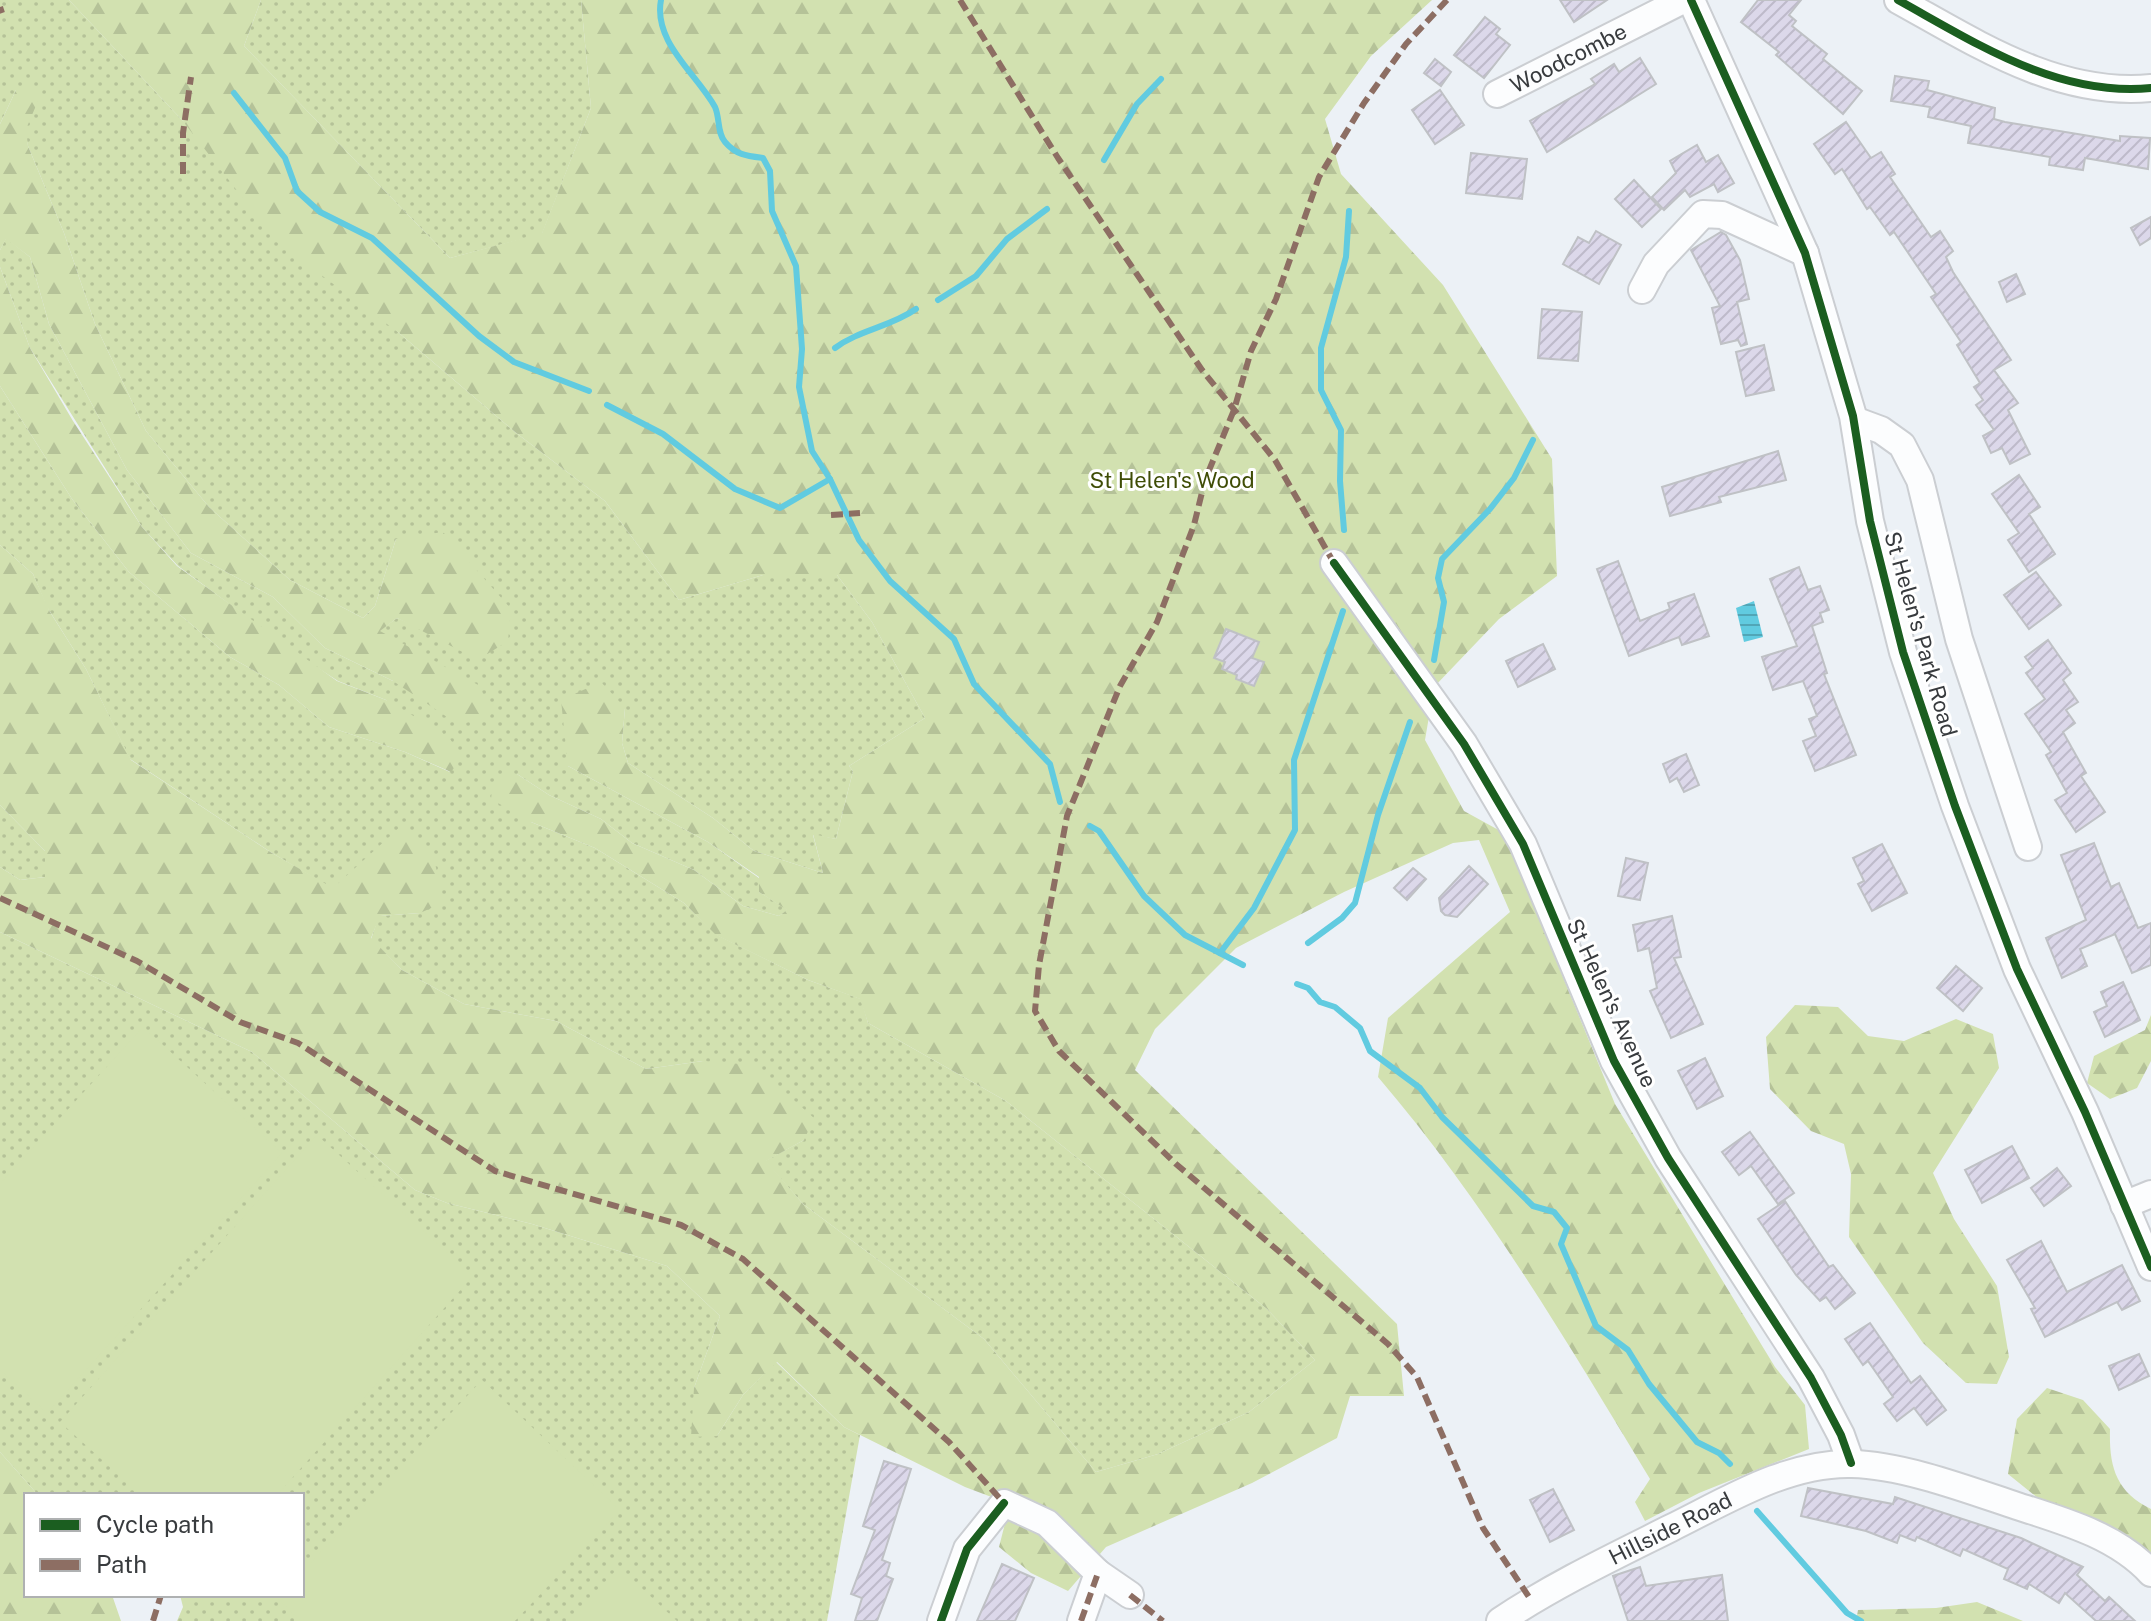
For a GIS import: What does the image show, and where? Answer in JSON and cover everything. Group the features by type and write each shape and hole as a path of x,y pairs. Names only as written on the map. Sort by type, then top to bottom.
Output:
{"street":[{"name":"Woodcombe","path":"1497,94 1683,0"},
{"name":"St Helen's Park Road","path":"1691,0 1805,253 1854,420 1870,521 1903,652 1955,806 2017,969 2085,1112 2151,1267"},
{"path":"1898,0 1993,53 2050,78 2133,90 2151,88"},
{"path":"1642,290 1656,264 1703,214 1722,215 1805,253"},
{"path":"1854,420 1881,430 1902,445 1920,480 1959,639 2028,847"},
{"name":"St Helen's Avenue","path":"1334,563 1464,744 1523,844 1614,1061 1668,1158 1811,1378 1841,1435 1851,1463"},
{"path":"2124,1205 2151,1194"},
{"path":"1851,1463 1962,1488 2061,1521 2117,1545 2151,1573"},
{"name":"Hillside Road","path":"1500,1621 1610,1558 1734,1496 1771,1480 1851,1463"},
{"path":"941,1621 967,1549 1004,1503 1047,1523 1098,1573 1130,1595"},
{"path":"1081,1621 1098,1573"}],"green space":[{"path":"0,0 69,0 182,120 399,333 515,432 605,501 679,600 763,575 837,575 872,622 925,718 849,766 853,771 836,839 813,835 823,873 754,851 713,818 628,763 622,743 625,708 568,766 708,842 759,878 759,892 788,910 779,916 743,906 694,870 632,843 601,819 549,795 517,774 531,822 595,848 684,903 717,935 808,980 861,999 868,1023 1006,1101 1267,1309 1315,1360 1249,1412 1158,1454 1096,1472 984,1339 803,1204 765,1161 804,1140 703,1061 646,1069 556,1021 464,1004 402,970 371,939 379,916 420,913 399,829 333,889 272,853 130,759 86,669 47,607 33,574 0,545 0,386 72,499 129,572 230,657 279,685 329,727 405,752 450,772 386,700 338,681 178,566 142,527 30,348 0,267 0,250 6,238 30,257 49,324 127,470 191,553 273,597 325,648 393,681 413,652 379,631 397,618 418,627 396,539 375,606 363,618 290,580 209,507 146,431 95,324 64,233 28,146 16,90 0,124"},
{"name":"St Helen's Wood","path":"69,0 261,0 244,46 450,258 542,233 591,108 581,0 1432,0 1371,56 1325,119 1341,174 1443,285 1552,459 1557,576 1499,619 1434,687 1425,740 1464,811 1504,833 1615,1104 1775,1367 1805,1405 1809,1449 1699,1493 1645,1521 1635,1502 1650,1479 1522,1272 1417,1124 1378,1077 1388,1018 1510,912 1479,840 1453,843 1344,892 1236,948 1155,1029 1135,1070 1397,1324 1404,1396 1350,1396 1337,1438 1252,1483 1106,1547 1068,1591 1031,1573 999,1547 1010,1504 965,1487 844,1427 777,1362 743,1395 717,1436 691,1437 694,1388 720,1316 667,1266 532,1224 447,1203 415,1190 252,1052 0,932 0,867 20,880 45,877 45,851 0,805 0,545 33,574 50,612 86,669 131,760 272,853 333,888 399,828 421,841 433,858 440,904 420,913 380,916 371,938 402,970 464,1004 556,1021 646,1069 703,1061 754,1065 814,1118 804,1140 766,1161 803,1204 984,1339 1096,1472 1158,1454 1249,1412 1315,1360 1267,1309 1006,1101 868,1023 860,999 808,980 716,935 684,903 595,848 531,822 491,799 493,782 517,774 549,795 601,819 632,843 694,870 743,906 779,916 787,910 759,892 759,877 708,842 568,766 561,700 601,682 625,708 622,743 628,763 713,818 754,851 823,873 813,834 836,839 853,771 849,766 925,718 872,622 837,575 763,575 679,600 605,501 515,432 399,333 277,242 182,120"},
{"path":"261,0 581,0 591,108 542,234 450,258 244,46"},
{"path":"44,87 26,129 28,146 64,233 95,324 146,431 209,507 290,580 363,618 375,606 396,539 443,532 511,609 508,641 478,660 397,618 380,631 480,686 491,715 459,725 393,681 325,648 273,597 191,553 127,470 49,324 30,257 6,239 0,250 0,124 16,90"},
{"path":"0,267 30,348 142,527 177,566 337,681 386,700 448,736 462,757 451,772 405,752 329,727 279,685 230,657 129,572 72,499 0,386"},
{"path":"0,805 45,851 45,877 20,880 0,867"},
{"path":"0,932 252,1052 415,1190 447,1203 532,1224 667,1266 720,1316 694,1388 717,1436 743,1395 776,1362 844,1427 860,1435 827,1621 177,1621 183,1607 180,1597 304,1597 304,1493 36,1493 0,1452"},
{"path":"1795,1005 1838,1007 1868,1036 1904,1041 1956,1019 1993,1034 1999,1068 1933,1173 1954,1219 1997,1286 2009,1357 1997,1384 1966,1383 1923,1343 1849,1237 1851,1174 1844,1144 1811,1131 1770,1089 1766,1037"},
{"path":"2151,1015 2151,1061 2137,1088 2110,1099 2087,1083 2094,1056 2145,1030"},
{"path":"143,1027 282,1153 47,1413 0,1370 0,1184"},
{"path":"317,1135 473,1276 279,1493 139,1493 60,1422"},
{"path":"482,1380 620,1510 515,1621 301,1621 277,1598 304,1597 304,1570"},
{"path":"2047,1388 2083,1400 2110,1429 2113,1466 2122,1486 2151,1509 2151,1560 2044,1503 2008,1474 2017,1419"},
{"path":"0,1452 36,1493 24,1493 24,1597 113,1597 121,1621 0,1621"},
{"path":"619,1567 677,1621 569,1621"},
{"path":"1977,1602 2023,1621 1856,1621 1858,1610 1936,1608"}],"water":[{"path":"1754,601 1763,637 1744,642 1736,608"}],"building":[{"path":"1560,0 1607,0 1574,22"},
{"path":"1758,0 1801,0 1789,15 1796,21 1792,26 1827,54 1823,59 1862,91 1843,114 1776,55 1779,52 1741,22"},
{"path":"1485,17 1500,29 1496,34 1510,45 1484,78 1454,55"},
{"path":"1640,58 1656,84 1547,152 1530,121 1595,84 1591,79 1614,64 1619,72"},
{"path":"1435,59 1451,72 1441,86 1424,73"},
{"path":"1895,76 1929,81 1927,90 1995,108 1994,119 2005,122 2120,141 2120,136 2150,138 2148,169 2085,158 2083,170 2049,165 2050,157 1968,143 1971,126 1928,117 1930,107 1891,101"},
{"path":"1440,90 1464,125 1435,144 1412,110"},
{"path":"1846,122 1871,158 1881,152 1895,174 1890,177 1931,237 1940,231 1953,251 1946,257 1953,272 2011,360 1994,370 2018,403 2008,410 2030,454 2010,464 2002,448 1991,453 1983,436 1994,430 1976,405 1983,400 1974,387 1980,383 1957,345 1961,342 1931,297 1936,294 1894,232 1890,235 1870,207 1867,209 1842,169 1835,174 1814,144"},
{"path":"1697,145 1706,162 1718,155 1734,183 1718,192 1714,184 1690,197 1685,190 1664,210 1652,197 1676,173 1670,161"},
{"path":"1471,153 1527,159 1522,199 1466,193"},
{"path":"1634,180 1661,209 1642,227 1615,199"},
{"path":"2151,217 2151,238 2140,245 2131,228"},
{"path":"1596,231 1621,245 1599,284 1563,264 1578,237 1589,243"},
{"path":"1721,232 1726,235 1740,260 1749,299 1737,302 1747,344 1741,346 1738,340 1721,344 1712,308 1720,306 1691,250"},
{"path":"2016,274 2025,294 2007,302 1999,282"},
{"path":"1542,309 1582,312 1578,361 1538,358"},
{"path":"1764,345 1774,390 1746,396 1736,352"},
{"path":"1778,451 1786,480 1719,497 1721,502 1670,516 1662,487"},
{"path":"2019,475 2040,507 2029,514 2055,554 2029,572 2008,540 2019,533 1992,494"},
{"path":"1618,561 1640,621 1670,609 1668,603 1694,594 1709,636 1682,645 1679,637 1629,656 1597,569"},
{"path":"1799,567 1808,590 1820,586 1829,610 1820,613 1823,622 1812,626 1827,673 1824,674 1856,755 1815,771 1803,741 1816,736 1809,719 1817,716 1803,681 1773,690 1762,657 1797,646 1770,579"},
{"path":"2036,572 2061,605 2029,629 2004,595"},
{"path":"1226,629 1259,642 1252,658 1264,662 1254,686 1236,679 1237,675 1222,669 1225,662 1214,658"},
{"path":"2048,640 2071,673 2063,680 2078,702 2066,710 2075,723 2063,732 2086,773 2081,776 2105,812 2076,832 2055,800 2067,793 2046,755 2051,752 2025,714 2045,699 2026,673 2033,668 2025,657"},
{"path":"1543,644 1555,669 1518,687 1506,661"},
{"path":"1686,754 1699,785 1684,792 1677,778 1670,782 1663,764"},
{"path":"2094,843 2111,887 2119,883 2138,928 2151,923 2151,965 2132,973 2115,934 2080,949 2087,966 2062,978 2046,938 2086,920 2061,855"},
{"path":"1882,844 1907,893 1872,911 1858,884 1864,881 1853,858"},
{"path":"1626,858 1648,863 1640,900 1618,896"},
{"path":"1469,866 1488,884 1457,917 1445,915 1441,911 1439,898"},
{"path":"1413,868 1426,879 1407,900 1394,888"},
{"path":"1672,916 1681,957 1674,958 1703,1024 1671,1038 1650,991 1657,988 1649,948 1638,951 1633,925"},
{"path":"1956,966 1982,988 1963,1011 1937,988"},
{"path":"2123,982 2140,1020 2105,1037 2094,1012 2107,1006 2101,992"},
{"path":"1705,1058 1723,1096 1697,1109 1678,1071"},
{"path":"1750,1132 1794,1193 1778,1204 1751,1166 1739,1175 1722,1152"},
{"path":"2012,1146 2029,1178 1982,1203 1965,1170"},
{"path":"2057,1168 2071,1186 2044,1206 2031,1188"},
{"path":"1785,1201 1829,1267 1833,1265 1855,1293 1835,1309 1826,1297 1820,1301 1796,1275 1758,1219"},
{"path":"2041,1241 2067,1292 2122,1265 2140,1301 2122,1310 2117,1302 2045,1337 2031,1309 2035,1308 2007,1260"},
{"path":"1870,1323 1911,1383 1920,1376 1946,1410 1927,1425 1914,1408 1897,1421 1884,1404 1893,1397 1868,1361 1863,1365 1845,1339"},
{"path":"2139,1354 2149,1376 2119,1390 2109,1366"},
{"path":"884,1461 911,1469 882,1560 890,1563 886,1576 893,1579 877,1621 855,1621 862,1598 851,1594 875,1530 863,1526"},
{"path":"1808,1488 1893,1504 1895,1497 2021,1538 2083,1567 2077,1575 2105,1601 2109,1597 2135,1621 2096,1621 2065,1593 2059,1603 2029,1584 2027,1589 2004,1579 2008,1569 1963,1549 1960,1556 1917,1537 1915,1541 1900,1535 1897,1543 1866,1531 1801,1516"},
{"path":"1553,1489 1574,1530 1550,1542 1530,1500"},
{"path":"1002,1564 1034,1578 1015,1621 977,1621"},
{"path":"1640,1567 1646,1586 1722,1575 1728,1621 1628,1621 1613,1576"}],"waterway":[{"path":"661,0 663,30 715,107 722,138 738,152 763,158 770,171 772,211 796,266 802,349 799,387 812,451 830,479 859,540 890,581 954,639 974,684 1050,764 1060,802"},
{"path":"1104,160 1137,104 1161,79"},
{"path":"234,93 285,158 297,191 320,212 372,238 479,336 514,362 589,391"},
{"path":"938,300 976,276 1007,239 1047,209"},
{"path":"1344,530 1340,481 1341,430 1321,390 1321,348 1346,257 1349,211"},
{"path":"835,348 916,309"},
{"path":"607,405 663,434 735,489 780,508 830,479"},
{"path":"1434,660 1444,602 1438,578 1442,559 1490,509 1514,478 1533,440"},
{"path":"1220,953 1254,908 1295,830 1294,760 1343,611"},
{"path":"1308,943 1342,918 1355,903 1378,815 1410,722"},
{"path":"1090,826 1099,831 1144,896 1185,935 1243,965"},
{"path":"1297,984 1308,988 1320,1002 1335,1007 1360,1028 1370,1051 1420,1088 1442,1117 1533,1206 1554,1212 1567,1228 1561,1244 1596,1326 1628,1350 1649,1384 1697,1442 1719,1453 1730,1464"},
{"path":"1757,1511 1847,1613 1861,1621"}],"marked path":[{"path":"960,0 1058,158 1202,370 1275,460 1334,563"},
{"path":"1447,0 1406,44 1364,103 1319,177 1276,299 1251,351 1234,410 1205,480 1194,525 1157,622 1120,686 1067,816 1039,965 1035,1011 1059,1051 1176,1164 1388,1344 1417,1377 1483,1528 1531,1600"},
{"path":"0,7 2,13"},
{"path":"183,174 183,133 191,77"},
{"path":"831,515 860,513"},
{"path":"0,898 137,961 240,1022 298,1043 495,1171 681,1225 743,1259 949,1442 1004,1503"},
{"path":"1081,1621 1098,1573"},
{"path":"1130,1595 1163,1621"},
{"path":"153,1621 160,1597"}],"cycle path":[{"path":"1691,0 1805,253 1853,416 1870,521 1903,652 1955,806 2017,969 2085,1112 2151,1267"},
{"path":"1898,0 2018,64 2083,84 2116,89 2151,88"},
{"path":"1334,563 1464,744 1523,844 1614,1061 1668,1158 1811,1378 1841,1435 1851,1463"},
{"path":"941,1621 967,1549 1004,1503"}]}
